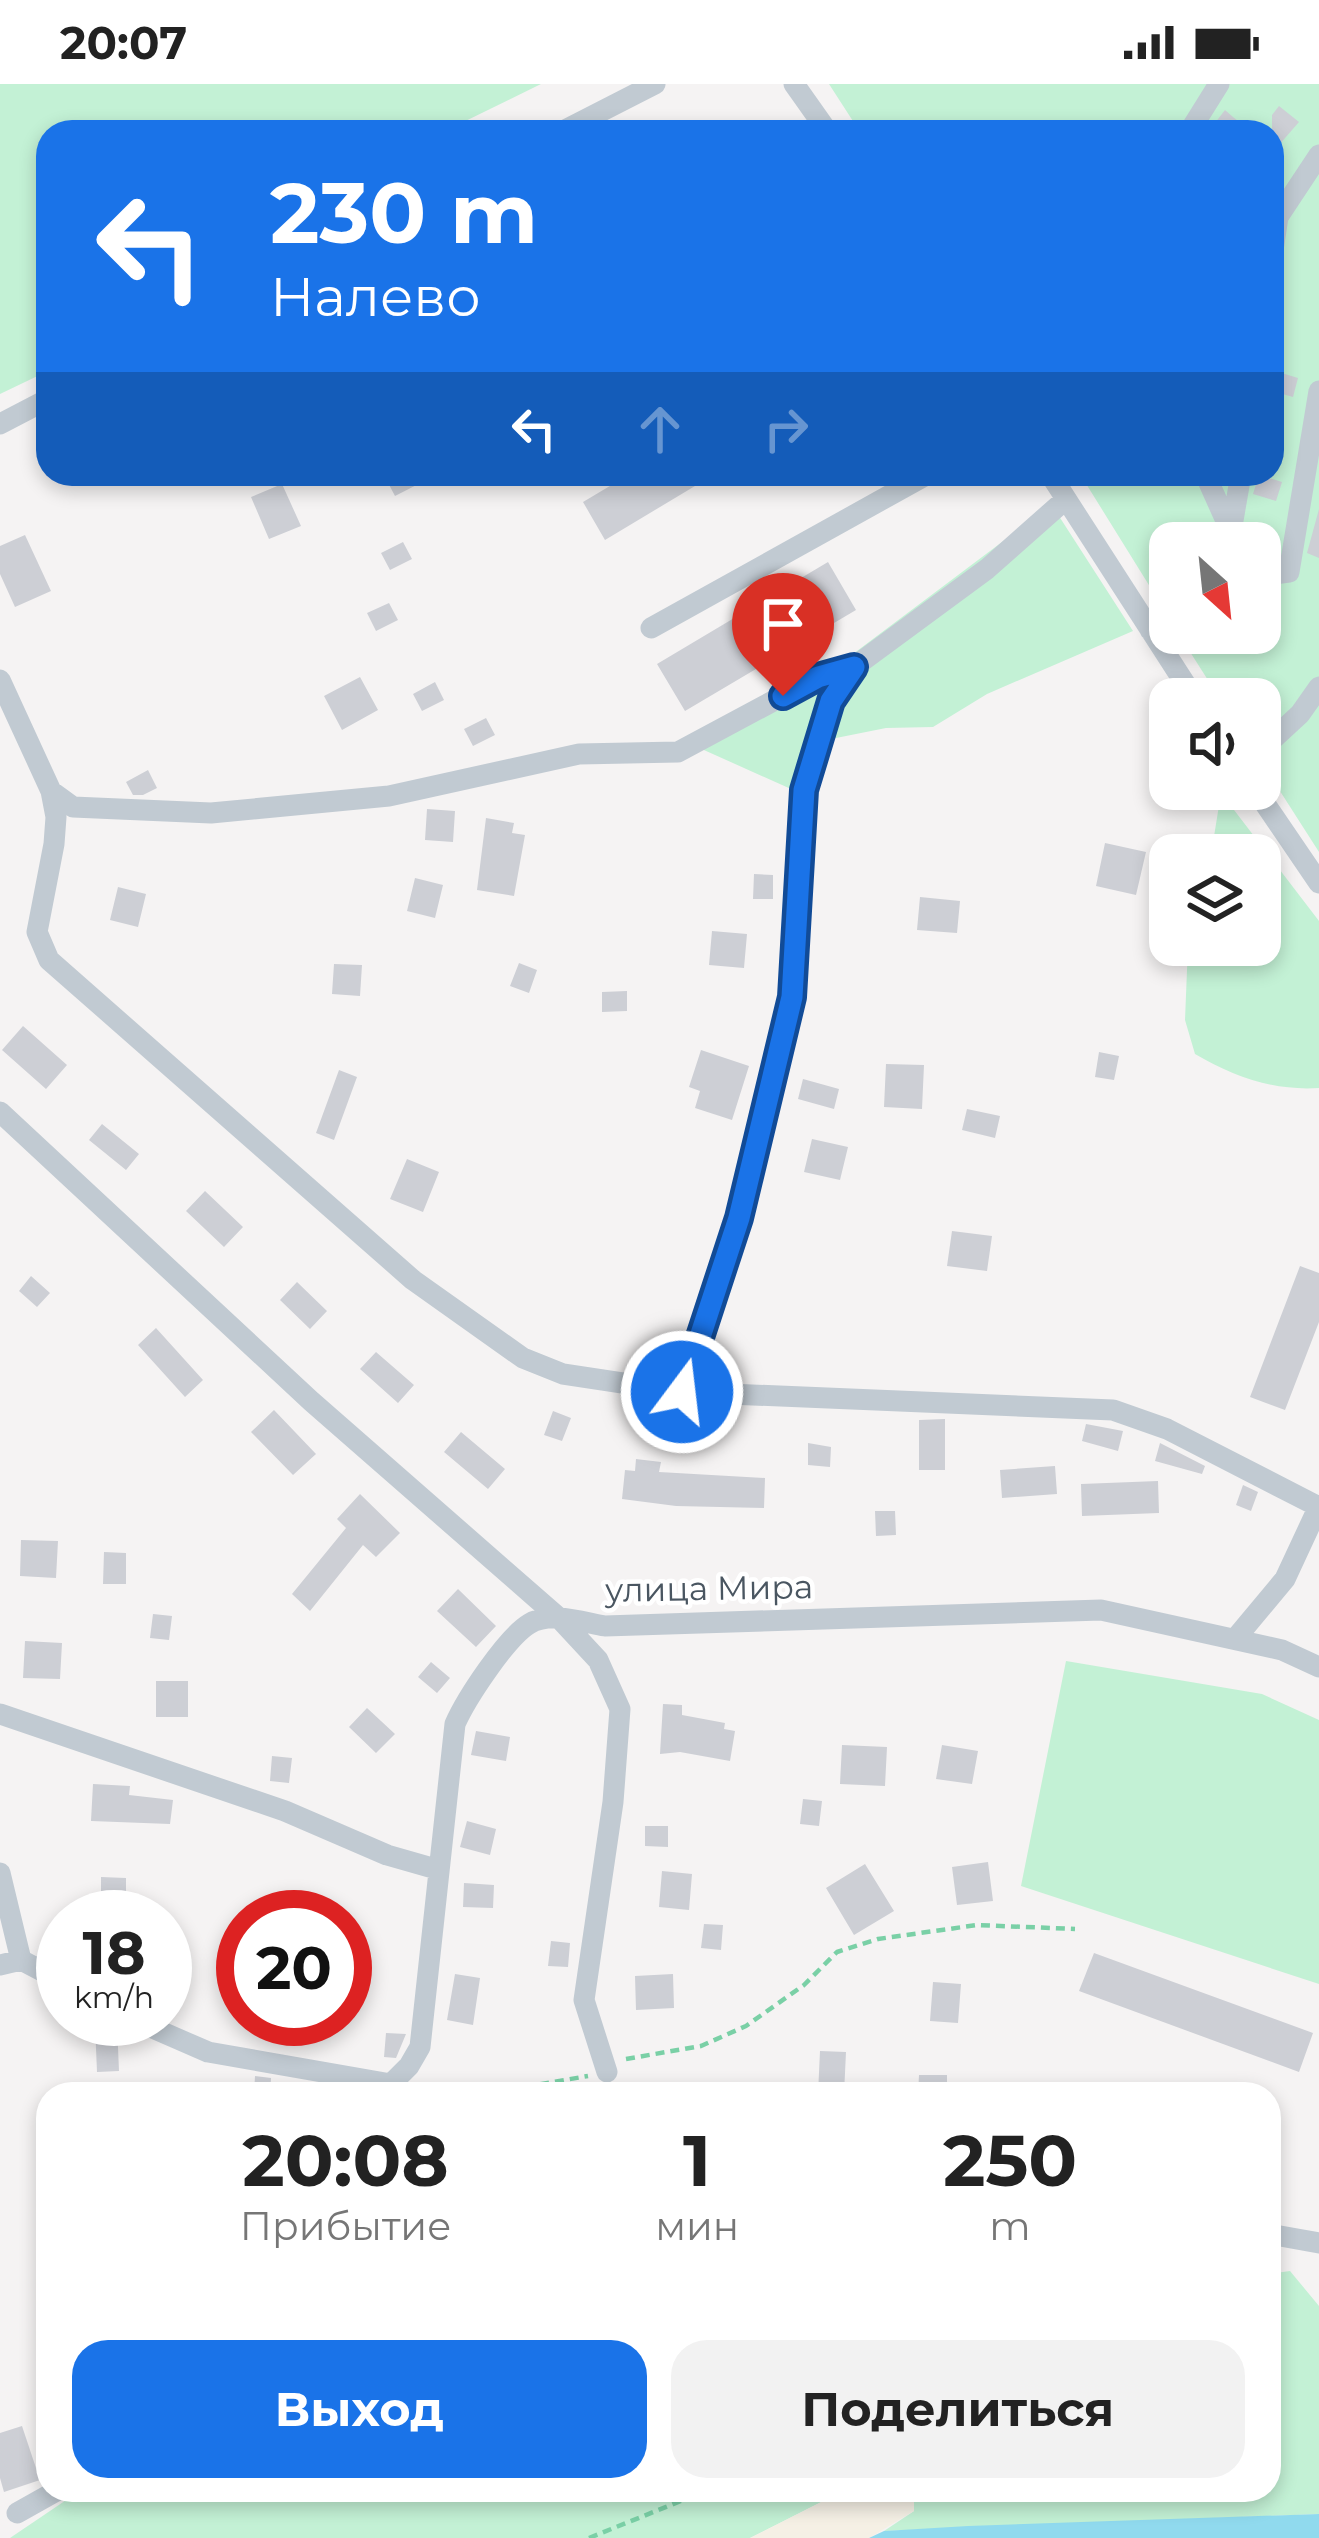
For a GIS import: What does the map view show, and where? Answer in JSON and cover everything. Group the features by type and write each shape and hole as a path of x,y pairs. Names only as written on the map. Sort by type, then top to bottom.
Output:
{"street":[{"path":"584,120 655,84"},
{"path":"794,84 820,120"},
{"path":"1196,120 1219,84"},
{"path":"1284,209 1319,154"},
{"path":"1281,573 1289,572 1319,391"},
{"path":"0,424 36,405"},
{"path":"651,628 906,486"},
{"path":"1058,486 1149,628"},
{"path":"1210,486 1223,522"},
{"path":"1232,522 1239,486"},
{"path":"682,1392 739,1218 792,997 804,790 831,701 854,667 987,568 1066,499"},
{"path":"51,791 73,807 211,813 389,796 579,754 678,752 818,677 854,667"},
{"path":"0,680 51,791 56,818 37,932 49,960 413,1280 523,1358 562,1375 682,1392 1113,1410 1167,1429 1319,1506 1285,1580 1235,1640"},
{"path":"1281,732 1319,686"},
{"path":"1269,810 1319,883"},
{"name":"улица Мира","path":"0,1112 311,1401 559,1618 604,1626 1101,1610 1282,1650 1319,1666"},
{"path":"393,2082 420,2047 450,1752 466,1700 530,1623 559,1618 598,1660 620,1709 613,1802 584,2000 607,2072"},
{"path":"0,1714 285,1811 387,1855 436,1869"},
{"path":"0,1874 10,1962"},
{"path":"192,2045 342,2082"},
{"path":"1281,2235 1318,2238"},
{"path":"17,2513 37,2502"}],"path":[{"path":"550,2082 607,2072 608,2063 701,2046 746,2026 804,1985 837,1952 878,1939 976,1924 1075,1929"},
{"path":"590,2538 678,2502"}],"green space":[{"path":"0,84 541,84 468,120 36,120 36,377 0,394"},
{"path":"829,84 1319,84 1319,852 1281,793 1281,678 1207,678 1191,654 1281,654 1281,522 1149,522 1149,585 1087,486 1284,486 1284,120 852,120"},
{"path":"1055,510 1133,631 987,694 933,727 886,728 831,739 791,789 686,742 845,660 1006,539"},
{"path":"1218,810 1234,810 1252,834 1214,834"},
{"path":"1281,871 1319,921 1319,1088 1255,1081 1224,1069 1195,1054 1185,1020 1187,966 1281,966"},
{"path":"1066,1661 1262,1694 1319,1720 1319,1984 1021,1886"},
{"path":"1290,2271 1319,2306 1319,2514 884,2531 914,2511 914,2502 1281,2502 1281,2272"},
{"path":"63,2502 821,2502 750,2538 10,2538"}],"sand":[{"path":"821,2502 914,2502 914,2511 869,2538 750,2538"}],"water":[{"path":"1319,2514 1319,2538 869,2538 884,2531 968,2526"}],"building":[{"path":"1279,106 1299,122 1284,139 1284,120 1272,120"},
{"path":"1225,110 1237,120 1217,120"},
{"path":"1284,374 1298,378 1293,397 1284,394"},
{"path":"283,486 301,526 269,539 251,497"},
{"path":"390,486 415,486 395,496"},
{"path":"610,486 695,486 605,540 583,502"},
{"path":"1256,486 1281,486 1276,501 1253,494"},
{"path":"1319,509 1319,558 1307,553"},
{"path":"25,535 51,591 15,607 0,574 0,546"},
{"path":"403,542 412,559 390,570 381,553"},
{"path":"828,562 856,610 685,711 657,664"},
{"path":"389,603 398,620 376,631 367,613"},
{"path":"360,677 378,710 342,730 324,696"},
{"path":"435,682 444,700 422,711 413,694"},
{"path":"486,718 495,735 473,746 464,729"},
{"path":"148,770 157,788 133,795 126,782"},
{"path":"427,809 455,811 453,842 425,840"},
{"path":"486,818 514,823 512,833 525,835 514,896 477,890"},
{"path":"1105,843 1146,852 1136,895 1096,886"},
{"path":"754,874 773,875 773,899 753,899"},
{"path":"415,878 443,885 435,918 407,911"},
{"path":"118,887 146,894 138,927 110,920"},
{"path":"920,897 960,901 957,933 917,930"},
{"path":"712,931 747,934 744,968 709,965"},
{"path":"519,963 537,970 529,993 510,986"},
{"path":"334,964 362,965 360,996 332,994"},
{"path":"627,991 627,1011 602,1012 602,992"},
{"path":"23,1026 67,1065 46,1089 2,1050"},
{"path":"701,1050 749,1066 732,1120 695,1108 700,1091 689,1087"},
{"path":"1099,1052 1119,1056 1114,1080 1095,1077"},
{"path":"886,1064 924,1065 922,1109 884,1107"},
{"path":"339,1070 357,1077 334,1140 316,1133"},
{"path":"803,1079 839,1089 834,1109 798,1099"},
{"path":"967,1109 1000,1116 995,1138 962,1130"},
{"path":"102,1124 139,1154 126,1170 89,1140"},
{"path":"812,1139 848,1147 840,1180 804,1172"},
{"path":"407,1159 439,1172 423,1212 390,1199"},
{"path":"205,1191 243,1227 224,1247 186,1211"},
{"path":"952,1231 992,1236 987,1271 947,1266"},
{"path":"1300,1266 1319,1273 1319,1322 1285,1410 1250,1397"},
{"path":"31,1276 50,1293 37,1307 19,1291"},
{"path":"297,1282 327,1311 310,1329 280,1300"},
{"path":"156,1328 203,1380 185,1397 138,1345"},
{"path":"376,1352 414,1385 398,1403 360,1369"},
{"path":"274,1410 316,1454 293,1475 251,1432"},
{"path":"553,1411 571,1418 562,1441 544,1435"},
{"path":"945,1419 945,1470 919,1470 919,1420"},
{"path":"1086,1424 1123,1431 1118,1451 1082,1441"},
{"path":"461,1432 505,1469 488,1489 444,1452"},
{"path":"808,1443 831,1447 830,1467 808,1465"},
{"path":"1160,1443 1205,1466 1202,1474 1155,1461"},
{"path":"636,1459 661,1462 659,1472 765,1478 764,1508 622,1499 625,1470 635,1471"},
{"path":"1055,1466 1057,1494 1002,1498 1000,1470"},
{"path":"1158,1481 1159,1513 1082,1516 1081,1484"},
{"path":"1243,1485 1258,1492 1251,1511 1236,1505"},
{"path":"360,1494 400,1533 376,1557 363,1545 310,1611 292,1594 346,1528 337,1519"},
{"path":"875,1511 895,1511 896,1535 876,1536"},
{"path":"21,1540 58,1541 56,1578 20,1576"},
{"path":"104,1552 126,1553 126,1584 103,1584"},
{"path":"458,1589 496,1626 476,1647 437,1611"},
{"path":"153,1614 172,1616 169,1640 150,1638"},
{"path":"25,1641 62,1643 60,1679 23,1678"},
{"path":"431,1662 450,1678 437,1693 418,1677"},
{"path":"156,1681 188,1681 188,1717 156,1717"},
{"path":"663,1704 682,1705 682,1715 725,1723 724,1729 735,1731 730,1761 680,1752 660,1754"},
{"path":"367,1708 395,1734 376,1753 349,1727"},
{"path":"476,1731 510,1737 506,1761 471,1755"},
{"path":"842,1745 887,1747 885,1786 840,1784"},
{"path":"942,1745 978,1751 972,1784 936,1779"},
{"path":"272,1756 292,1758 289,1783 270,1781"},
{"path":"93,1784 130,1786 129,1795 173,1800 170,1824 91,1821"},
{"path":"803,1799 822,1801 819,1826 800,1824"},
{"path":"467,1821 496,1829 490,1855 460,1847"},
{"path":"645,1826 668,1826 668,1847 645,1846"},
{"path":"988,1862 993,1901 957,1905 952,1867"},
{"path":"865,1864 894,1911 854,1935 826,1888"},
{"path":"662,1871 692,1874 689,1910 659,1907"},
{"path":"101,1877 126,1878 126,1890 101,1890"},
{"path":"464,1883 494,1885 493,1908 463,1907"},
{"path":"704,1924 723,1925 721,1950 701,1948"},
{"path":"551,1941 570,1943 568,1967 548,1966"},
{"path":"1094,1953 1313,2033 1299,2072 1079,1991"},
{"path":"455,1974 480,1978 473,2025 447,2020"},
{"path":"673,1974 674,2008 636,2010 635,1976"},
{"path":"933,1982 961,1984 958,2023 930,2021"},
{"path":"386,2033 406,2034 396,2058 384,2057"},
{"path":"96,2046 118,2046 119,2071 97,2072"},
{"path":"820,2051 846,2052 845,2082 819,2082"},
{"path":"919,2075 947,2075 947,2082 919,2082"},
{"path":"22,2426 36,2481 4,2492 0,2433"}],"route":[{"path":"682,1392 739,1218 792,997 804,790 831,701 854,667 818,677 783,696"}]}
